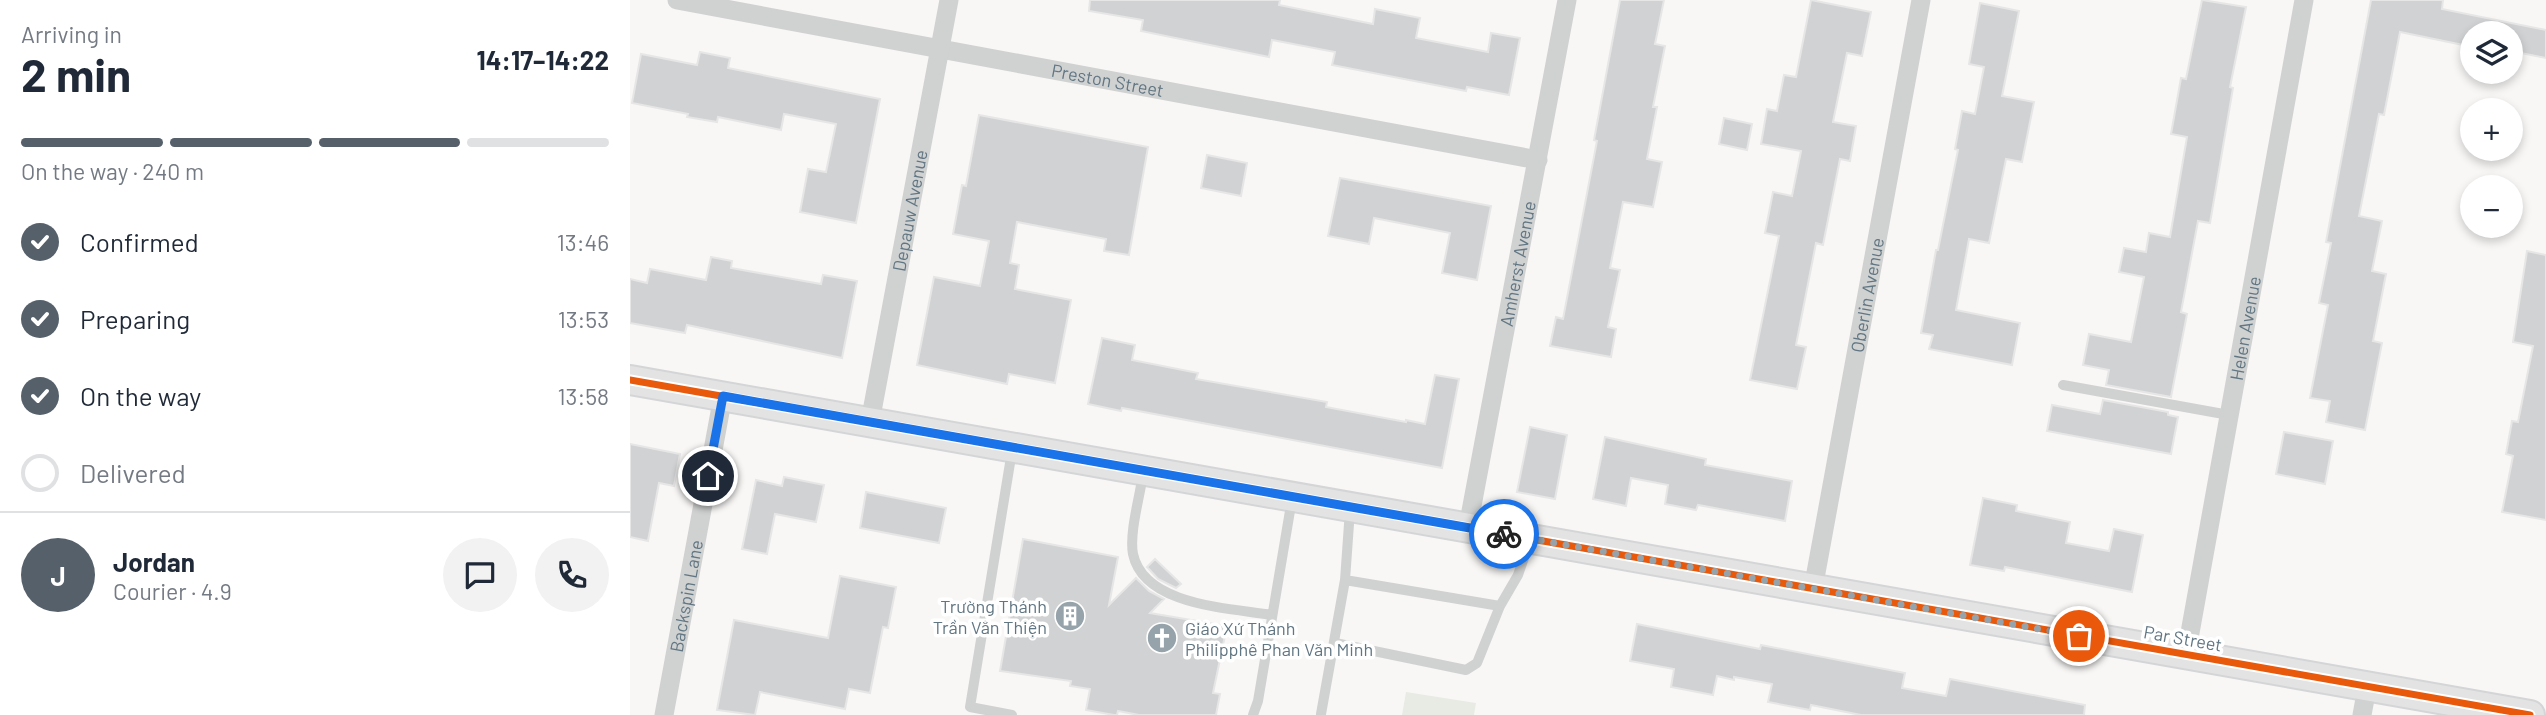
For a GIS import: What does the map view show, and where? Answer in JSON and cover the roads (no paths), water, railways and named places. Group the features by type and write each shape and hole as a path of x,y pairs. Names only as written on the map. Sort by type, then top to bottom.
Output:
{"street":[{"name":"Preston Street","path":"677,0 1538,160"},
{"name":"Depauw Avenue","path":"870,422 948,0"},
{"name":"Amherst Avenue","path":"1468,527 1567,0"},
{"name":"Oberlin Avenue","path":"1813,589 1921,0"},
{"name":"Helen Avenue","path":"2186,655 2304,0"},
{"name":"Par Street","path":"630,380 2530,715"},
{"name":"Backspin Lane","path":"664,715 723,396"},
{"path":"2362,715 2367,688"}],"lane":[{"path":"2063,385 2229,415"},
{"path":"1013,447 970,708 1013,715"},
{"path":"1144,470 1132,542 1137,564 1150,583 1181,599 1272,615"},
{"path":"1253,715 1258,701 1293,496"},
{"path":"1321,714 1345,580 1350,506"},
{"path":"1335,643 1466,670 1477,663 1500,606 1518,575 1531,538"},
{"path":"1345,580 1500,606"}],"place":[{"name":"Trường Thánh Trần Văn Thiện","path":"1070,616"},
{"name":"Giáo Xứ Thánh Philipphê Phan Văn Minh","path":"1162,638"}]}
